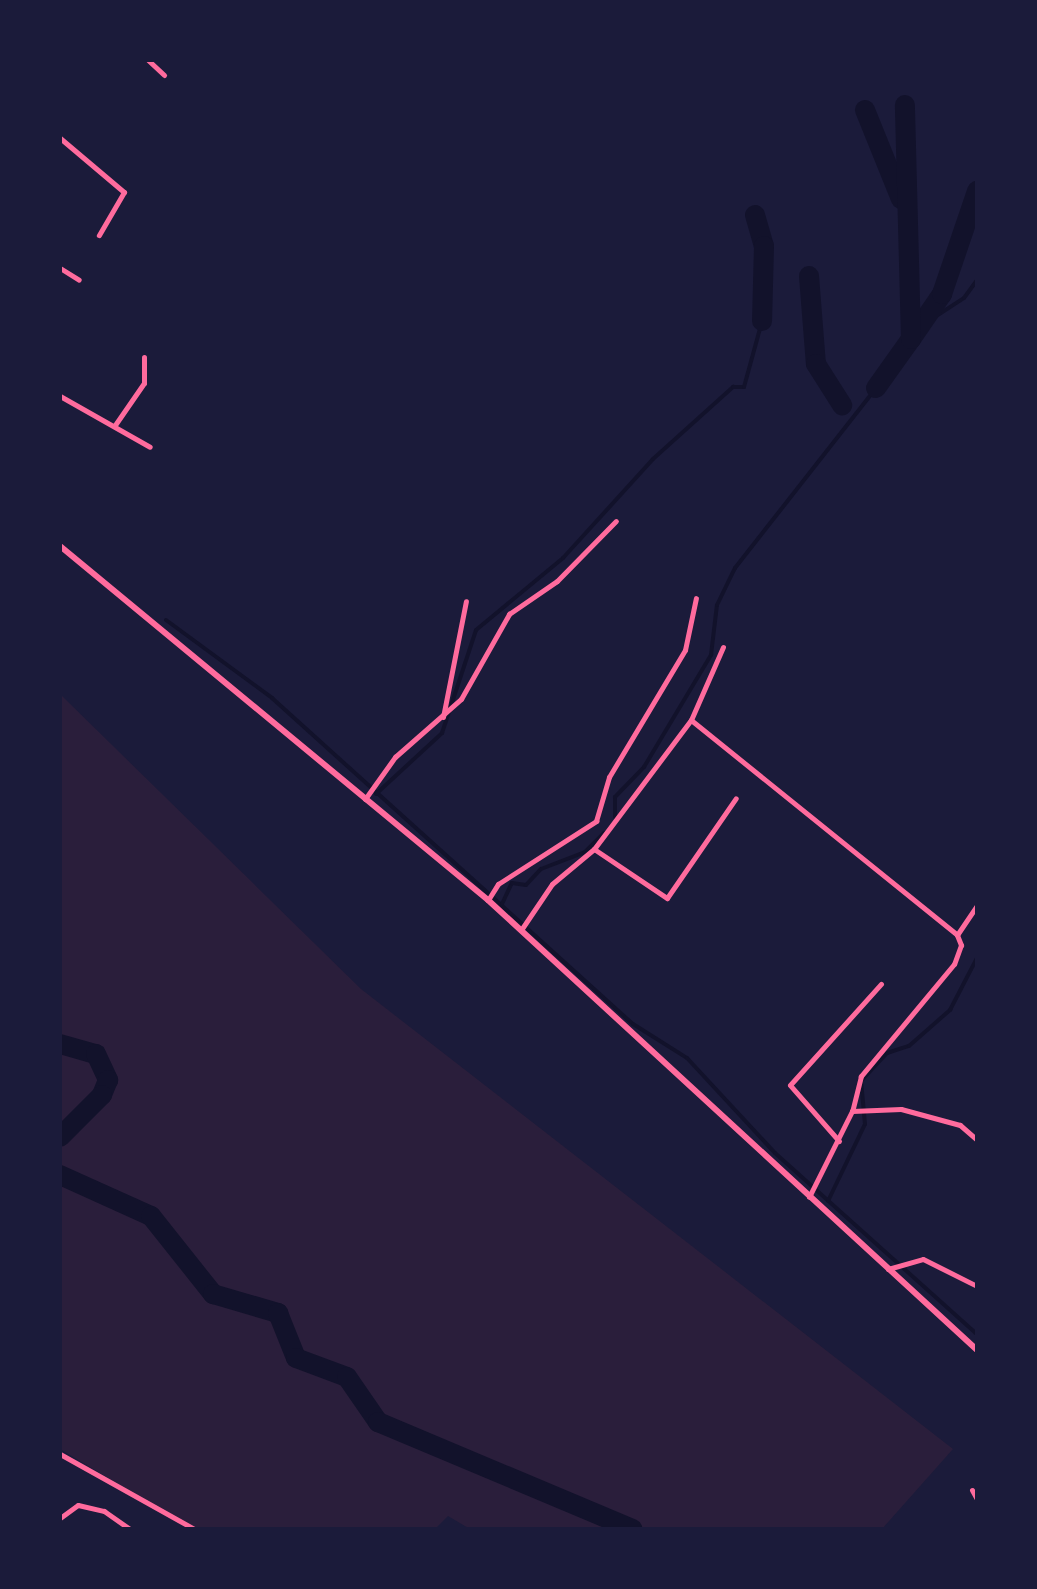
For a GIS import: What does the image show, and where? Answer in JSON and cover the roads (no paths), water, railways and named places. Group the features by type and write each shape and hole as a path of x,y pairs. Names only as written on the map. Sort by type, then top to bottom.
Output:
{"main road":[{"path":"60,546 488,900 977,1350"}],"street":[{"path":"148,60 164,75"},
{"path":"60,138 124,192 99,235"},
{"path":"60,268 79,280"},
{"path":"115,424 144,383 144,358"},
{"path":"60,396 150,446"},
{"path":"365,800 395,757 442,720 472,684 509,614 557,581 616,522"},
{"path":"488,900 498,884 596,821 609,777 685,650 696,598"},
{"path":"442,720 466,601"},
{"path":"521,930 552,884 594,849 691,720 723,647"},
{"path":"691,720 957,934 960,954 881,1045 860,1076 839,1141 809,1197"},
{"path":"594,849 667,898 736,798"},
{"path":"957,934 977,905"},
{"path":"839,1141 790,1085 881,984"},
{"path":"852,1110 901,1108 960,1125 977,1140"},
{"path":"886,1269 923,1259 977,1286"},
{"path":"60,1454 194,1529"},
{"path":"972,1490 977,1498"},
{"path":"60,1518 78,1505 104,1511 130,1529"}],"waterway":[{"path":"876,388 911,339 905,105"},
{"path":"865,110 901,199"},
{"path":"911,339 942,294 977,191"},
{"path":"755,215 764,246 762,321"},
{"path":"809,276 816,364 842,405"},
{"path":"921,326 964,298 977,280"},
{"path":"376,794 442,733 476,630 563,558 653,459 733,387 744,387 762,321"},
{"path":"615,817 615,797 644,767 711,655 717,605 735,568 876,388"},
{"path":"166,620 272,698 633,1024 687,1058 775,1153 977,1334"},
{"path":"502,904 512,883 526,885 541,869 585,852 604,833"},
{"path":"828,1201 865,1124 861,1081 887,1053 909,1046 950,1010 977,958"},
{"path":"60,1044 96,1054 108,1080 102,1095 60,1137"},
{"path":"60,1175 151,1216 213,1294 278,1313 296,1358 347,1377 378,1422 632,1529"}]}
